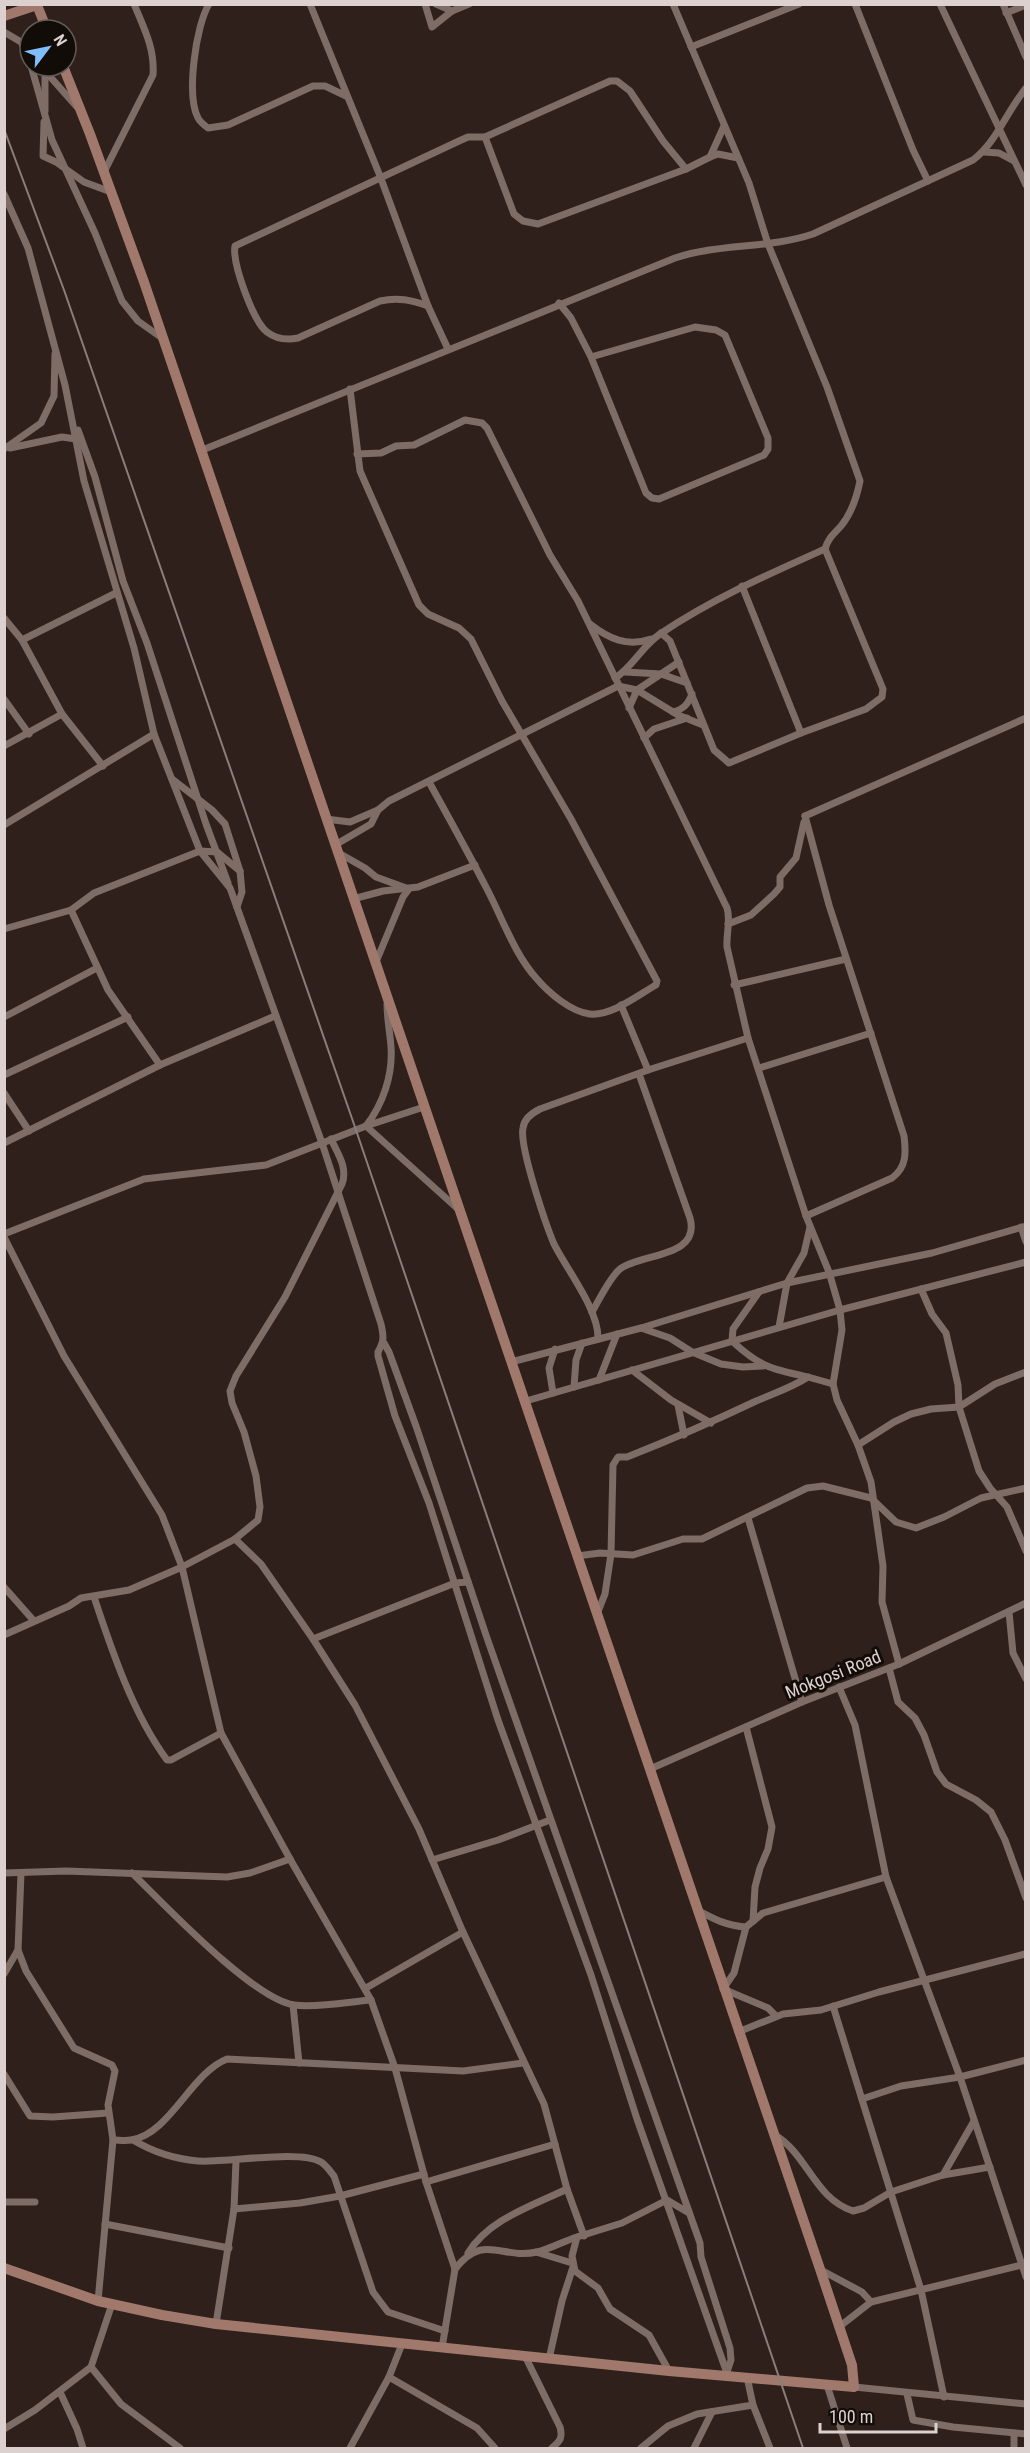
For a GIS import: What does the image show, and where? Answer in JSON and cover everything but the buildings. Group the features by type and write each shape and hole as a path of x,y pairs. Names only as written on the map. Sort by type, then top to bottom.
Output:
{"street":[{"path":"104,172 153,75 154,60 148,37 134,4"},
{"path":"209,4 201,20 193,85 198,118 208,128 228,125 313,86 325,86 346,96"},
{"path":"310,4 380,176 428,306 448,350"},
{"path":"425,4 432,27 452,11 469,4"},
{"path":"436,4 452,11"},
{"path":"661,633 670,641 714,750 729,763 866,709 882,697 883,689 825,549 828,540 848,516 860,481 827,387 768,244 749,183 673,4"},
{"path":"691,47 799,4"},
{"path":"855,4 913,150 928,181"},
{"path":"940,4 1026,185"},
{"path":"1003,4 1026,57"},
{"path":"4,16 37,5"},
{"path":"1006,12 1026,5"},
{"path":"4,32 18,40"},
{"path":"34,78 52,140 122,301 138,321 162,338"},
{"path":"44,78 43,156 84,182 111,192"},
{"path":"52,78 82,114"},
{"path":"68,78 104,172 162,338 526,1401 852,2365 854,2387"},
{"path":"428,306 403,298 380,301 291,339 273,336 265,331 242,286 234,253 237,243 468,137 485,137 610,81 618,81 630,91 663,141 686,169"},
{"path":"200,451 650,267 700,250 790,242 813,234 973,160 993,141 1014,102 1026,88"},
{"path":"710,157 724,126"},
{"path":"485,137 514,214 538,224 686,169 718,154 738,158"},
{"path":"984,152 999,153 1014,161"},
{"path":"4,194 28,248 55,346 84,481 134,648 154,734 200,851 230,888"},
{"path":"559,303 571,318 591,357 646,493 652,498 659,499 764,455 768,449 768,438 725,335 716,330 695,327 591,357"},
{"path":"4,449 41,423 54,396 55,346"},
{"path":"350,389 360,471 422,611 466,633 571,819 657,981 656,984 621,1005 599,1014 588,1014 570,1006 552,993 536,978 518,951 475,865 429,782"},
{"path":"72,419 95,477 123,581 147,643 198,801 322,1143 381,1324 384,1344 416,1426 550,1820 689,2213 730,2348 731,2360 728,2374"},
{"path":"357,454 381,453 396,446 414,445 465,420 482,423 487,428 550,555 588,622 727,908 729,918 727,947 748,1038 806,1216 829,1272 840,1310 842,1330 833,1384 837,1400 858,1445 871,1482 883,1566 882,1602 899,1664"},
{"path":"4,449 62,437 76,439"},
{"path":"326,819 350,822 378,810 389,801 522,733 616,682 640,651 661,633 742,586 825,549"},
{"path":"742,586 801,733"},
{"path":"22,640 116,593"},
{"path":"588,622 616,641 643,642 654,638"},
{"path":"6,623 22,640 62,714 103,766"},
{"path":"629,708 637,690 679,662"},
{"path":"625,672 661,674 687,683"},
{"path":"616,682 637,690 686,719 704,725"},
{"path":"673,712 687,705 692,693"},
{"path":"4,699 29,734"},
{"path":"644,738 654,729 686,719 698,711"},
{"path":"4,746 62,714"},
{"path":"805,816 1026,718"},
{"path":"4,825 154,734"},
{"path":"171,778 212,810 225,824 240,871 242,892 237,907"},
{"path":"336,849 371,824 378,810"},
{"path":"728,924 757,910 780,887 780,877 796,858 802,839 805,816"},
{"path":"805,816 829,905 904,1136 905,1160 892,1179 806,1216"},
{"path":"336,849 376,877 409,889"},
{"path":"4,929 71,909 94,893 200,851 217,852 240,871"},
{"path":"353,899 383,891 409,889 475,865"},
{"path":"375,963 403,897 409,889"},
{"path":"71,909 108,990 160,1065"},
{"path":"734,985 846,959"},
{"path":"4,1017 97,968"},
{"path":"366,1126 381,1105 387,1084 391,1048 387,999"},
{"path":"621,1005 648,1070"},
{"path":"4,1143 160,1065 275,1016"},
{"path":"4,1075 128,1017"},
{"path":"759,1068 871,1033"},
{"path":"598,1339 599,1329 592,1312 553,1241 527,1156 522,1129 532,1113 540,1109 648,1070 748,1038"},
{"path":"592,1312 621,1269 679,1248 690,1238 691,1233 690,1218 639,1074"},
{"path":"4,1093 29,1131"},
{"path":"424,1107 366,1126 266,1165 144,1179 4,1236 64,1356 162,1515 182,1568 221,1733 371,2000 395,2068 425,2178 455,2269 442,2348"},
{"path":"366,1126 460,1211"},
{"path":"4,1635 69,1606 81,1598 129,1590 182,1568 235,1539 258,1520 261,1507 252,1456 232,1403 230,1391 236,1376 285,1297 306,1251 328,1215 345,1175 331,1139"},
{"path":"511,1362 641,1328 787,1283 829,1272 932,1253 1023,1226 1026,1242"},
{"path":"778,1327 787,1283 804,1252 810,1227"},
{"path":"526,1401 778,1327 1026,1262"},
{"path":"921,1289 932,1314 946,1333 958,1385 959,1407 979,1471 1007,1506 1026,1551"},
{"path":"759,1292 733,1329 732,1341 750,1359 763,1366"},
{"path":"641,1328 670,1338 692,1352 730,1366 763,1366 833,1384"},
{"path":"599,1380 617,1334"},
{"path":"574,1387 576,1359 582,1343"},
{"path":"384,1344 378,1352 381,1370 455,1583 498,1720 591,1975 638,2119 728,2374"},
{"path":"553,1393 549,1368 555,1349"},
{"path":"632,1370 678,1405 711,1423"},
{"path":"858,1445 911,1414 931,1409 959,1407 995,1384 1026,1372"},
{"path":"597,1615 604,1594 611,1554 613,1465 618,1457 627,1457 684,1435 793,1387 808,1377"},
{"path":"678,1405 684,1435"},
{"path":"577,1556 633,1555 683,1539 702,1539 807,1488 823,1486 872,1498 896,1522 916,1528 995,1493 1026,1488"},
{"path":"748,1518 802,1702"},
{"path":"235,1539 261,1564 355,1705 418,1828 463,1932 544,2104 580,2236 549,2359"},
{"path":"313,1639 455,1583 468,1582"},
{"path":"4,1587 34,1622"},
{"path":"94,1597 141,1719 167,1760 221,1733"},
{"name":"Mokgosi Road","path":"650,1769 802,1702 899,1664 1026,1603"},
{"path":"1009,1612 1013,1653 1026,1679"},
{"path":"889,1668 898,1702 915,1718 924,1735 937,1772 946,1784 976,1800 991,1812 1005,1840 1026,1898"},
{"path":"839,1687 855,1725 886,1877 960,2077 1024,2264 1026,2277"},
{"path":"746,1727 772,1827 768,1849 755,1887 753,1921"},
{"path":"432,1860 550,1820"},
{"path":"5,1872 66,1871 227,1877 250,1873 290,1858"},
{"path":"21,1873 18,1950 26,1971 74,2048 114,2067 108,2113 112,2140 98,2301"},
{"path":"132,1873 234,1970 279,2000 293,2005 371,2000"},
{"path":"723,1989 734,1972 747,1928 763,1913 886,1877"},
{"path":"697,1910 718,1922 732,1927 747,1928"},
{"path":"366,1988 463,1932"},
{"path":"4,1974 18,1950"},
{"path":"738,2032 777,2016 833,2006 1025,1954"},
{"path":"723,1989 768,2008 777,2016"},
{"path":"293,2005 299,2063"},
{"path":"833,2006 921,2290 944,2397"},
{"path":"134,2140 154,2128 173,2111 203,2075 221,2061 243,2058 463,2071 523,2063"},
{"path":"862,2098 901,2086 960,2077 1026,2060"},
{"path":"4,2074 30,2116 53,2117 108,2113"},
{"path":"943,2175 974,2121"},
{"path":"774,2134 786,2141 822,2191 845,2208 853,2211 864,2208 891,2192 943,2175 990,2167"},
{"path":"112,2140 134,2140 157,2153 197,2161 236,2161 291,2156 322,2162 334,2176 374,2292 382,2307 388,2312 445,2331"},
{"path":"234,2208 300,2203 340,2196 425,2178 555,2144"},
{"path":"216,2324 234,2208 236,2161"},
{"path":"455,2269 476,2239 495,2224 567,2190"},
{"path":"668,2200 689,2213"},
{"path":"536,2252 622,2223 668,2200"},
{"path":"4,2202 34,2202"},
{"path":"105,2224 229,2248"},
{"path":"466,2256 479,2249 536,2252 572,2265 581,2277 598,2288 610,2308 649,2335 669,2371"},
{"path":"839,2327 871,2302 1024,2264"},
{"path":"4,2268 98,2301 216,2324 669,2371 728,2374 907,2394 1026,2404"},
{"path":"820,2270 862,2292 871,2302"},
{"path":"4,2429 60,2392 91,2367 112,2304"},
{"path":"351,2448 388,2377 402,2344"},
{"path":"525,2356 560,2427 562,2435 560,2441 552,2448"},
{"path":"91,2367 121,2404 180,2448"},
{"path":"388,2377 477,2428 495,2448"},
{"path":"747,2377 753,2405 770,2448"},
{"path":"827,2385 847,2448"},
{"path":"60,2392 83,2448"},
{"path":"907,2394 913,2420 953,2427 1026,2434"},
{"path":"641,2448 668,2426 697,2414 753,2405"},
{"path":"694,2448 712,2412"},
{"path":"1014,2433 1014,2448"}],"railway":[{"path":"4,129 64,290 356,1130 803,2448"}]}
